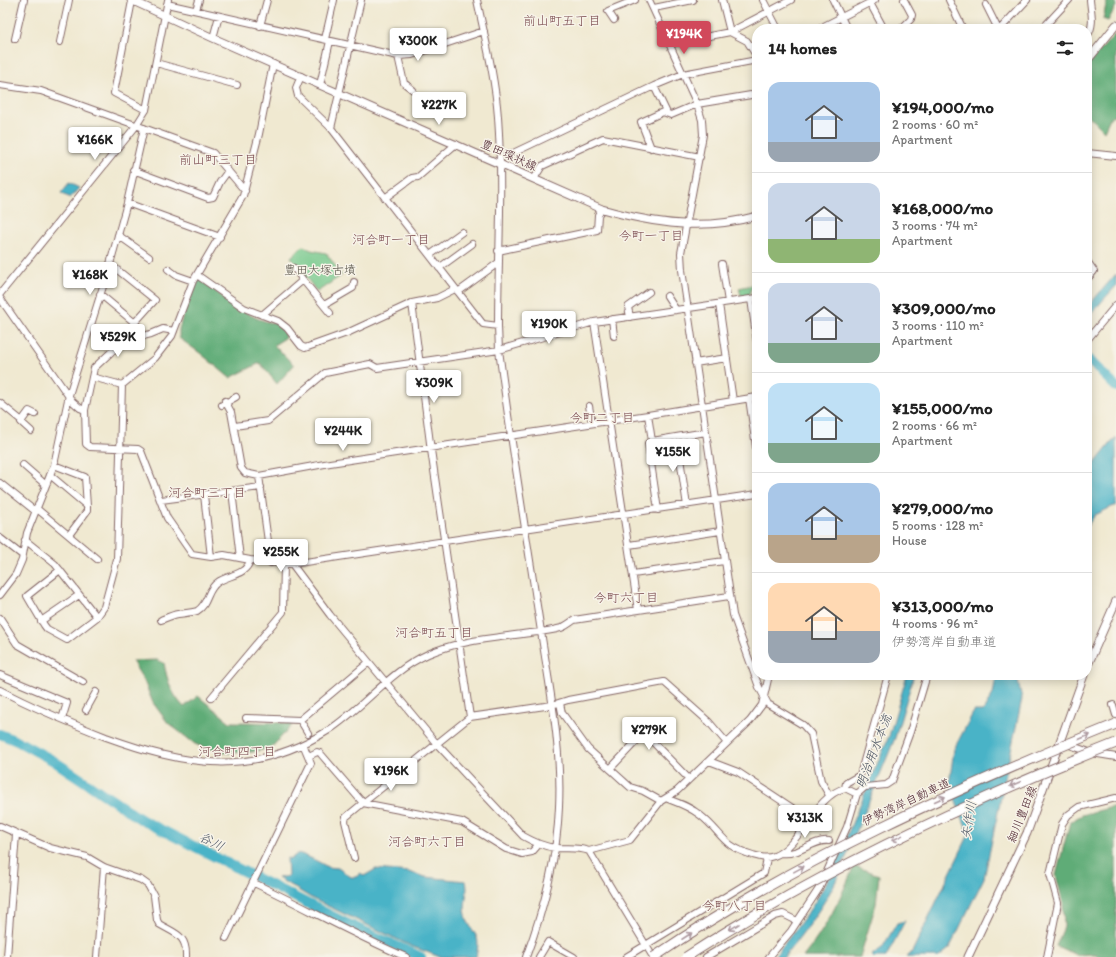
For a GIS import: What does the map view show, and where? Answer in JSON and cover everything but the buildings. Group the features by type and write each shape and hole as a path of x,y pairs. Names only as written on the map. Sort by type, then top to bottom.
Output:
{"highway":[{"name":"伊勢湾岸自動車道","path":"654,957 773,883 860,836 980,781 1116,724"},
{"path":"686,957 774,903 868,852 954,812 1116,743"}],"main road":[{"name":"豊田環状線","path":"131,0 213,38 602,209 638,220 687,225 722,223 752,217"},
{"path":"1092,54 1116,25"},
{"path":"1092,656 1116,601"},
{"name":"細川豊田線","path":"968,957 1028,833 1082,680"}],"street":[{"path":"15,39 24,0"},
{"path":"60,42 69,0"},
{"path":"131,0 114,93 146,110"},
{"path":"196,10 199,0"},
{"path":"260,26 267,0"},
{"path":"320,84 334,0"},
{"path":"331,128 361,0"},
{"path":"477,0 496,94 500,164 498,251 499,350 552,705 560,778 556,848 541,912 526,957"},
{"path":"614,20 608,11 635,0"},
{"path":"649,0 697,104 702,120 703,135 700,157 681,253 682,270 729,596 740,639 752,668"},
{"path":"654,8 693,0"},
{"path":"722,0 730,32 747,41 752,50"},
{"path":"763,0 776,24"},
{"path":"669,44 730,32 791,0"},
{"path":"833,0 845,24"},
{"path":"904,0 912,15 911,19 906,24"},
{"path":"949,0 961,24"},
{"path":"1004,24 1027,0"},
{"path":"1047,24 1069,0"},
{"path":"1090,0 1092,24"},
{"path":"827,24 873,1 882,24"},
{"path":"0,294 136,126 146,110 168,2 260,26 398,56 412,55 484,31"},
{"path":"986,6 996,24"},
{"path":"213,38 219,16"},
{"path":"398,56 404,83 413,90"},
{"path":"509,154 654,86 683,74 752,60"},
{"path":"156,63 238,85"},
{"path":"60,570 27,596 47,629 67,640 97,617 104,607 116,559 122,385 154,358 174,331 193,281 220,237 245,191 259,134 273,64"},
{"path":"301,76 296,92 331,128 483,324 498,326"},
{"path":"0,84 41,90 213,154 245,191"},
{"path":"654,86 667,113"},
{"path":"651,148 641,122 663,112 671,115 697,104 752,95"},
{"path":"0,595 16,574 22,560 25,540 54,465 69,395 110,264 127,203 144,128"},
{"path":"534,179 542,166 603,138 700,157"},
{"path":"386,198 412,178 418,177 456,144"},
{"path":"1092,154 1116,156"},
{"path":"134,170 208,198 213,197 220,182 228,171"},
{"path":"127,203 220,237"},
{"path":"498,251 597,230 598,215 602,209"},
{"path":"430,256 462,232"},
{"path":"118,235 149,257"},
{"path":"439,268 472,244"},
{"path":"197,275 244,308 278,321 287,328 301,346 305,348 347,333 412,303 437,298 457,291 498,263"},
{"path":"110,264 160,304"},
{"path":"722,264 728,302"},
{"path":"294,268 330,313"},
{"path":"168,269 193,281"},
{"path":"262,315 303,280"},
{"path":"324,305 352,288 354,282"},
{"path":"630,317 628,307 649,292"},
{"path":"100,294 135,323"},
{"path":"667,296 676,310"},
{"path":"0,298 72,401 80,408 85,410"},
{"path":"235,426 268,421 325,373 370,364 377,368 499,350 594,322 752,299"},
{"path":"130,338 129,329 155,300"},
{"path":"412,303 431,448 446,542 470,716"},
{"path":"719,304 733,400"},
{"path":"1092,334 1116,305"},
{"path":"612,319 614,336"},
{"path":"594,322 638,610"},
{"path":"174,331 163,329 151,334 130,338 123,341 94,368 85,410 86,444 90,447 138,449 141,451 162,500 167,518 189,552 192,554 211,557 224,555 271,563 292,564 687,506 752,495"},
{"path":"695,363 727,358"},
{"path":"92,377 122,385"},
{"path":"236,397 224,403 231,412 235,426 241,468 245,473 259,476 702,407 752,398"},
{"path":"749,398 752,419"},
{"path":"0,403 22,421 21,422 30,431"},
{"path":"589,406 592,423"},
{"path":"22,421 29,411 35,414"},
{"path":"648,415 652,441"},
{"path":"658,510 648,443 652,441 706,432"},
{"path":"676,438 687,506"},
{"path":"23,465 46,485"},
{"path":"54,465 85,477 87,510 69,535"},
{"path":"50,475 87,506"},
{"path":"259,476 271,563"},
{"path":"0,484 36,509 97,559"},
{"path":"162,500 261,487"},
{"path":"232,491 240,558"},
{"path":"204,495 211,557"},
{"path":"629,545 720,531"},
{"path":"0,538 22,555"},
{"path":"25,540 60,570 97,617"},
{"path":"161,620 176,614 198,610 206,602 212,587 225,578 235,575 246,568 250,560"},
{"path":"633,574 724,561"},
{"path":"211,698 283,612 284,564"},
{"path":"292,564 330,616 436,743 524,836 539,844 556,848 582,848 589,851 654,957"},
{"path":"41,621 79,595"},
{"path":"0,690 62,720 128,745 167,756 199,762 232,763 286,752 303,744 343,720 398,672 428,654 460,645 559,629 574,620 729,596"},
{"path":"0,618 17,644 83,682"},
{"path":"246,718 300,720 369,662"},
{"path":"0,675 67,703 62,720"},
{"path":"757,680 768,704 803,725 811,734 821,781 829,795"},
{"path":"589,851 630,840 661,802 668,799 750,721 762,705 768,680"},
{"path":"846,788 846,783 860,774 887,680"},
{"path":"769,957 797,921 820,887 847,827 857,794 865,787 883,784 886,785 892,781 898,768 925,680"},
{"path":"354,858 345,821 346,817 470,716 552,705 568,700 664,682 709,722 727,743"},
{"path":"86,710 96,692"},
{"path":"560,703 562,713 588,749 630,787 643,791 661,802"},
{"path":"1112,706 1116,715"},
{"path":"300,720 308,733"},
{"path":"610,769 644,733 689,779"},
{"path":"1060,742 1092,753 1116,757"},
{"path":"226,938 311,763 303,744"},
{"path":"309,756 318,752 320,753 363,803 462,822 506,848 522,854 532,852 539,844"},
{"path":"709,761 738,772 809,819"},
{"path":"846,788 857,794"},
{"path":"782,853 829,795 846,788"},
{"path":"1048,957 1058,903 1050,874 1062,824 1068,815 1080,807 1116,798"},
{"path":"668,799 687,806 700,815 714,828 728,845 739,851 767,858 782,853 791,854 823,840 829,841"},
{"path":"0,826 50,848 87,857 104,867 141,880 148,885 154,896 159,924 183,939 187,946 186,957"},
{"path":"7,957 16,834"},
{"path":"626,957 645,944 764,873 767,858"},
{"path":"97,957 104,867"},
{"path":"255,880 374,944 406,957"},
{"path":"706,957 775,916 783,914 797,921"},
{"path":"539,957 548,942 574,957"}],"green space":[{"path":"1107,0 1116,0 1116,6 1108,21 1103,19"},
{"path":"1116,33 1116,115 1111,116 1104,131 1092,119 1092,59"},
{"name":"豊田大塚古墳","path":"303,246 311,250 326,253 342,275 317,292 291,257"},
{"path":"199,279 246,313 256,318 276,323 284,332 285,338 274,345 294,365 277,384 260,363 230,378 179,338 179,329 193,281"},
{"path":"752,285 747,298 742,299 739,288"},
{"path":"157,660 164,663 171,687 176,697 184,707 198,696 230,722 294,723 271,748 252,752 227,753 195,744 168,723 153,703 144,681 132,661"},
{"path":"1116,806 1116,957 1098,957 1096,954 1077,955 1056,946 1064,927 1063,903 1056,875 1070,822 1082,815"},
{"path":"854,866 879,875 876,904 860,957 803,957 819,936 832,913"}],"water":[{"path":"69,183 79,188 70,198 61,193"},
{"path":"1116,274 1116,286 1092,312 1092,301"},
{"path":"1116,437 1116,505 1095,515 1092,519 1092,467"},
{"name":"明治用水本流","path":"906,680 912,680 895,738 838,877 820,908 784,957 774,957 797,928 830,875 889,736"},
{"name":"矢作川","path":"995,680 1018,680 1022,699 984,878 949,949 939,957 907,957 912,952 969,834 949,785 954,749 974,711 983,711 993,694"},
{"path":"298,853 327,867 338,868 351,877 356,877 361,873 364,876 376,869 409,872 425,877 466,881 467,890 465,911 468,921 478,940 476,957 440,957 411,946 313,899 278,878 288,876 287,858 291,859"},
{"path":"905,921 886,957 872,957 872,955 882,948 897,923"}],"waterway":[{"path":"1092,363 1116,387"},
{"name":"谷川","path":"0,734 19,742 54,761 142,820 344,922 421,957"}],"district":[{"name":"前山町五丁目","path":"562,20"},
{"name":"前山町三丁目","path":"218,159"},
{"name":"今町一丁目","path":"651,235"},
{"name":"河合町一丁目","path":"391,239"},
{"name":"今町二丁目","path":"602,417"},
{"name":"河合町三丁目","path":"207,492"},
{"name":"今町六丁目","path":"626,597"},
{"name":"河合町五丁目","path":"434,632"},
{"name":"河合町四丁目","path":"237,751"},
{"name":"河合町六丁目","path":"427,841"},
{"name":"今町八丁目","path":"734,905"}]}
